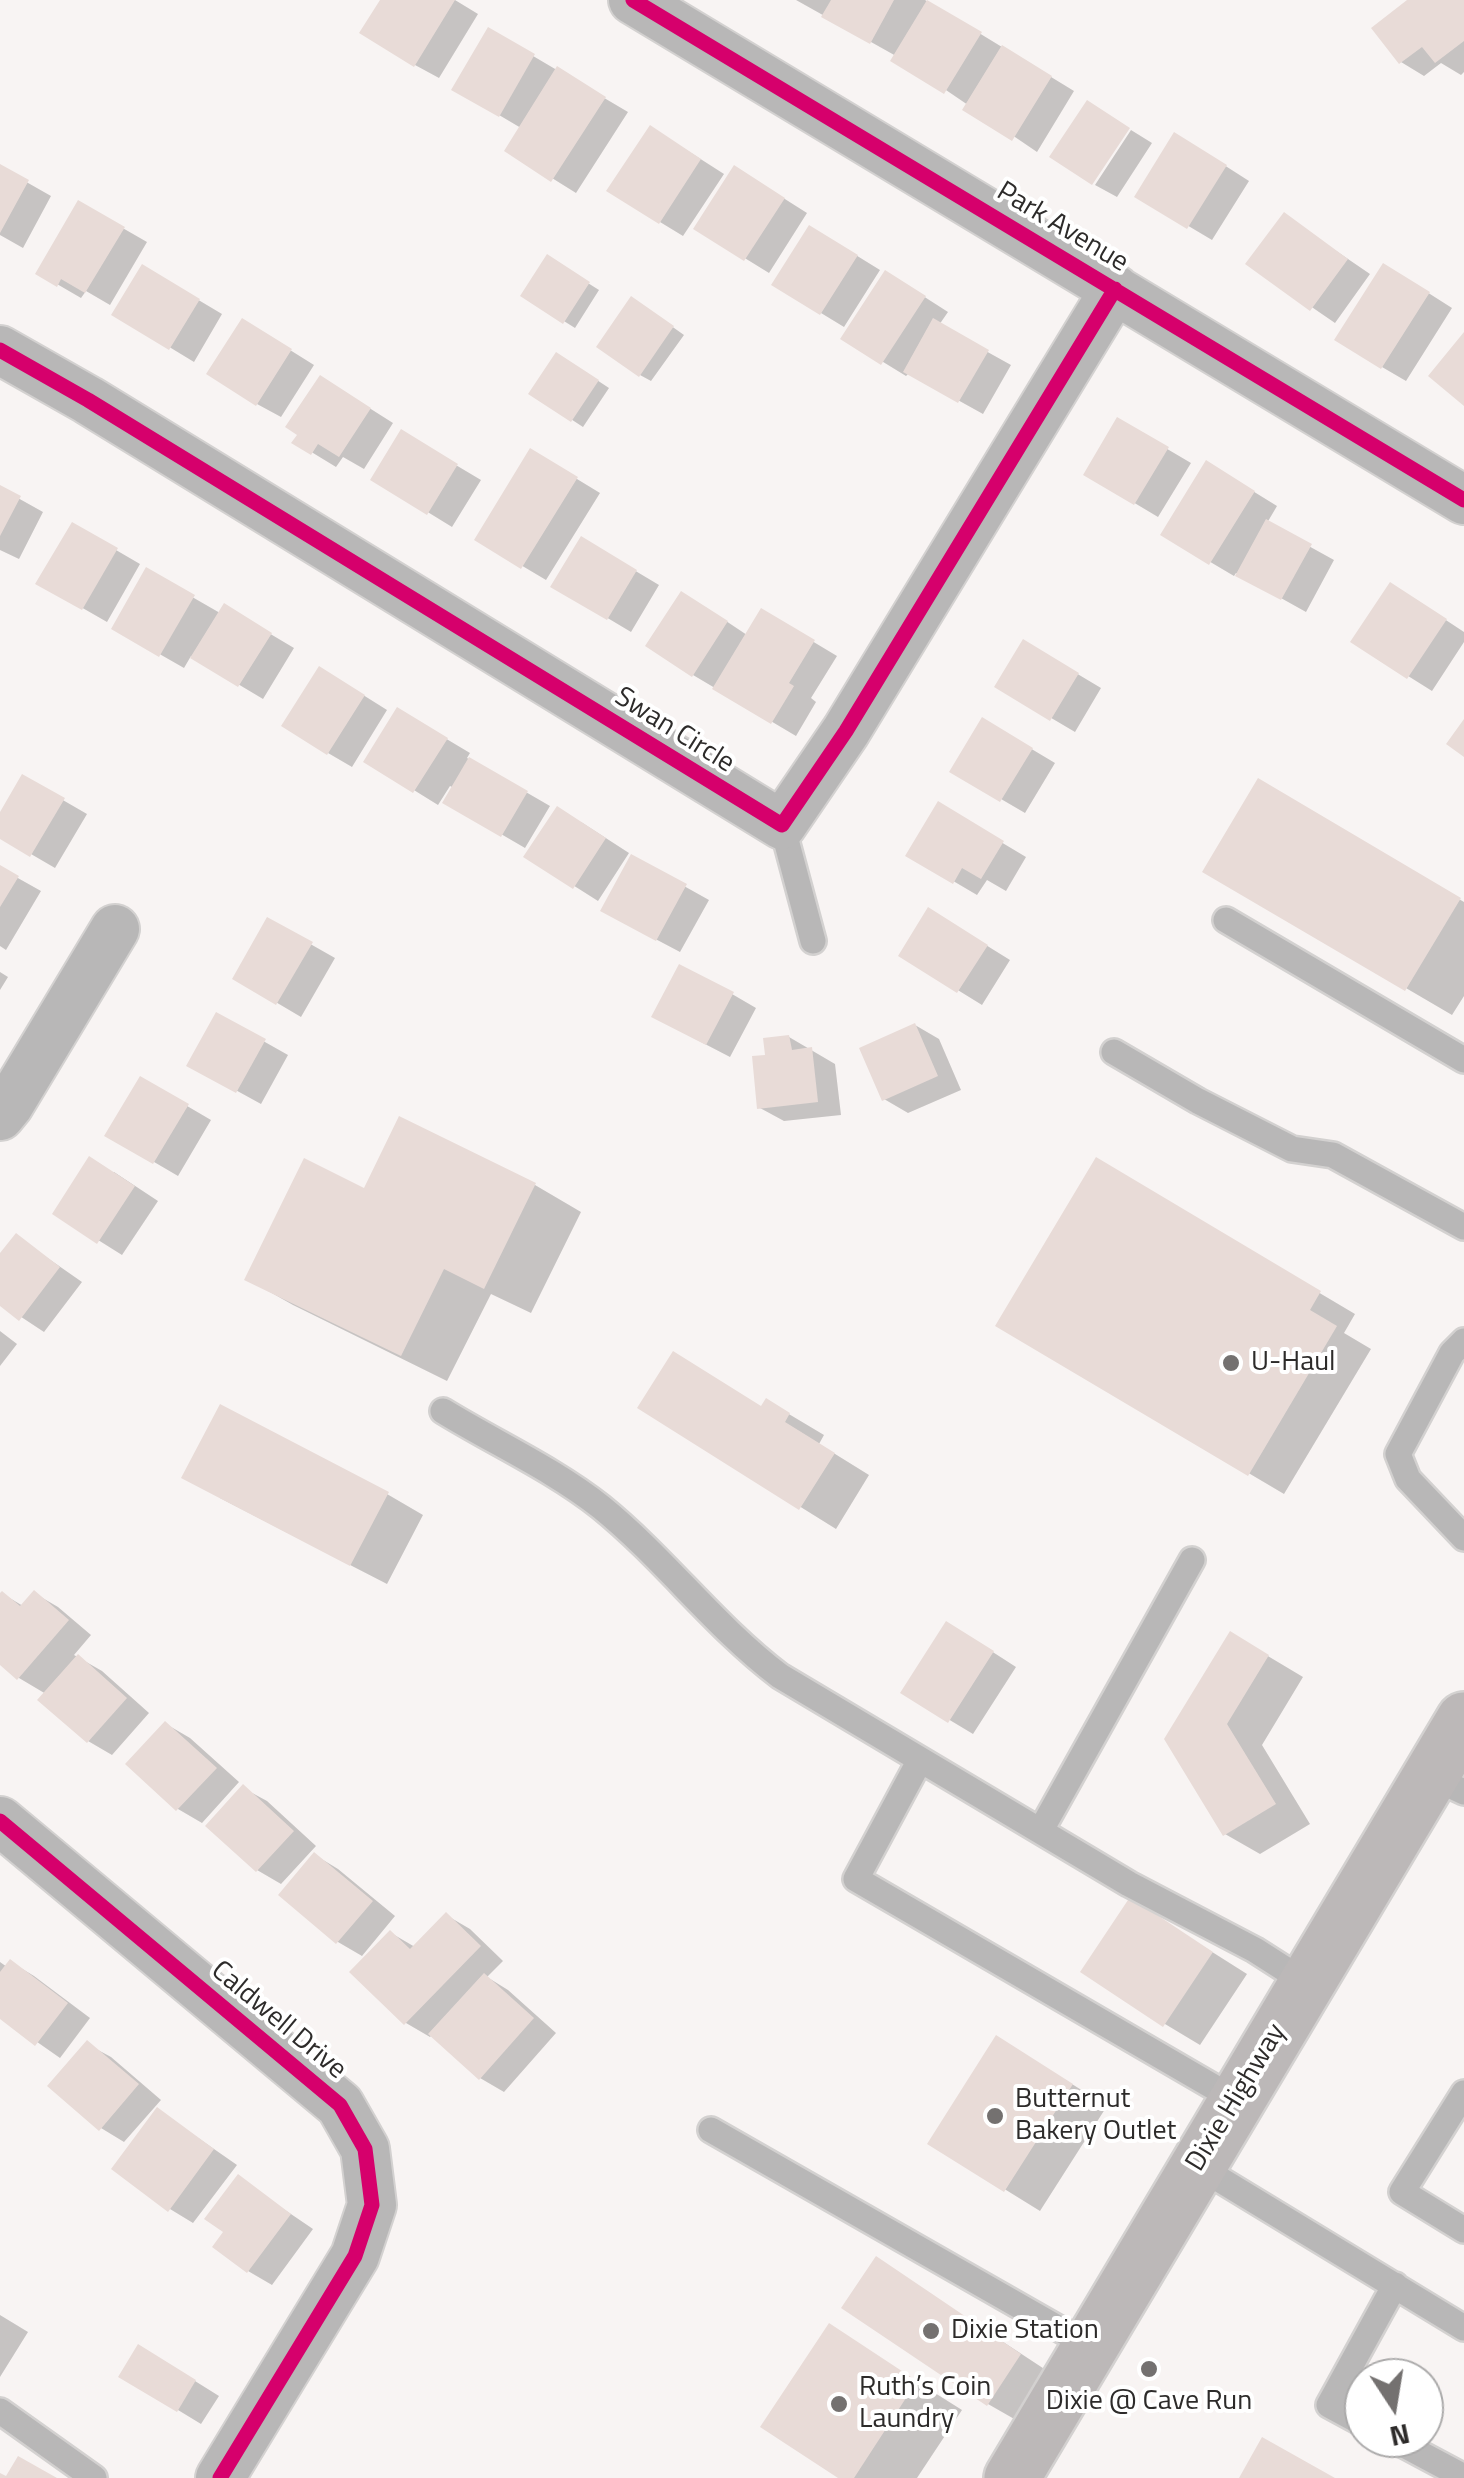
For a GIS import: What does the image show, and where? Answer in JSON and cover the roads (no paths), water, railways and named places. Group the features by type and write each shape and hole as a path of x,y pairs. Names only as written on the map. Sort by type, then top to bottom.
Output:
{"main road":[{"name":"Dixie Highway","path":"1012,2478 1305,1982 1447,1784 1464,1720"}],"street":[{"name":"Park Avenue","path":"634,0 1464,500"},
{"path":"782,825 846,732 1115,289"},
{"name":"Swan Circle","path":"0,350 782,825"},
{"path":"0,1116 10,1106 115,929"},
{"name":"Caldwell Drive","path":"0,1821 340,2104 365,2150 372,2204 356,2256 220,2478"}],"lane":[{"path":"782,825 812,941"},
{"path":"1226,920 1463,1057"},
{"path":"1114,1052 1292,1149 1333,1155 1464,1227"},
{"path":"1464,1341 1452,1354 1398,1454 1408,1479 1464,1538"},
{"path":"444,1411 550,1472 600,1506 649,1550 742,1647 841,1714 1129,1884 1256,1950 1305,1982"},
{"path":"1041,1830 1192,1560"},
{"path":"920,1760 856,1879 1236,2100"},
{"path":"1464,2093 1402,2192 1464,2230"},
{"path":"711,2130 1091,2347"},
{"path":"1196,2165 1464,2328"},
{"path":"1355,2358 1395,2285"},
{"path":"1344,2378 1329,2406 1344,2414"},
{"path":"0,2410 94,2478"},
{"path":"1428,2458 1464,2477"}],"place":[{"name":"U-Haul","path":"1231,1363"},
{"name":"Butternut Bakery Outlet","path":"995,2116"},
{"name":"Dixie Station","path":"931,2331"},
{"name":"Dixie @ Cave Run","path":"1149,2369"},
{"name":"Ruth’s Coin Laundry","path":"839,2404"}]}
